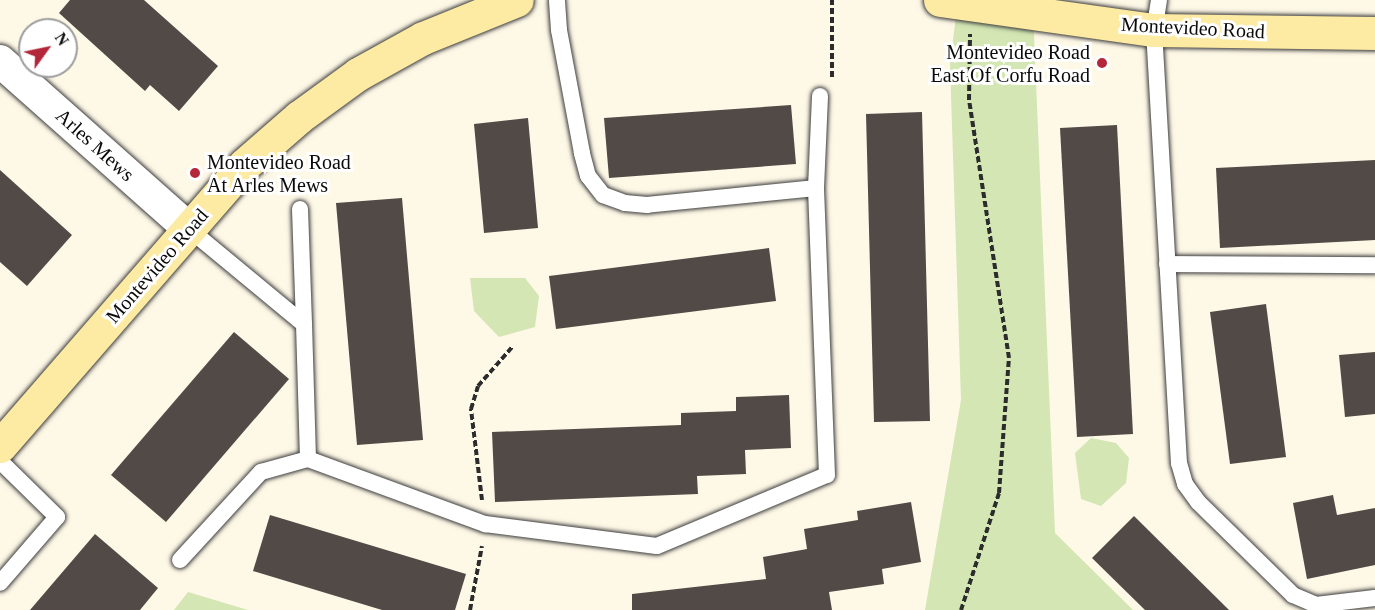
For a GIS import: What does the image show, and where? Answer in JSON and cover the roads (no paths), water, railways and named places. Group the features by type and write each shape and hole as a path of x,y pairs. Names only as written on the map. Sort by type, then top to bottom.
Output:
{"street":[{"name":"Montevideo Road","path":"0,446 244,165 299,117 358,74 423,38 516,0"},
{"name":"Montevideo Road","path":"955,2 1156,15 1375,33"},
{"name":"Arles Mews","path":"0,61 189,230"}],"lane":[{"path":"557,0 559,30 582,153 588,176 603,195 625,204 647,205 816,188"},
{"path":"1156,15 1179,464 1185,484 1198,502 1293,595 1316,605 1375,598"},
{"path":"180,560 261,472 308,459 485,524 657,546 827,475 816,188 820,96"},
{"path":"300,209 308,459"},
{"path":"189,230 304,324"},
{"path":"1167,264 1375,265"},
{"path":"0,461 57,517 0,583"}],"place":[{"name":"Montevideo Road East Of Corfu Road","path":"1102,63"},
{"name":"Montevideo Road At Arles Mews","path":"195,173"}]}
